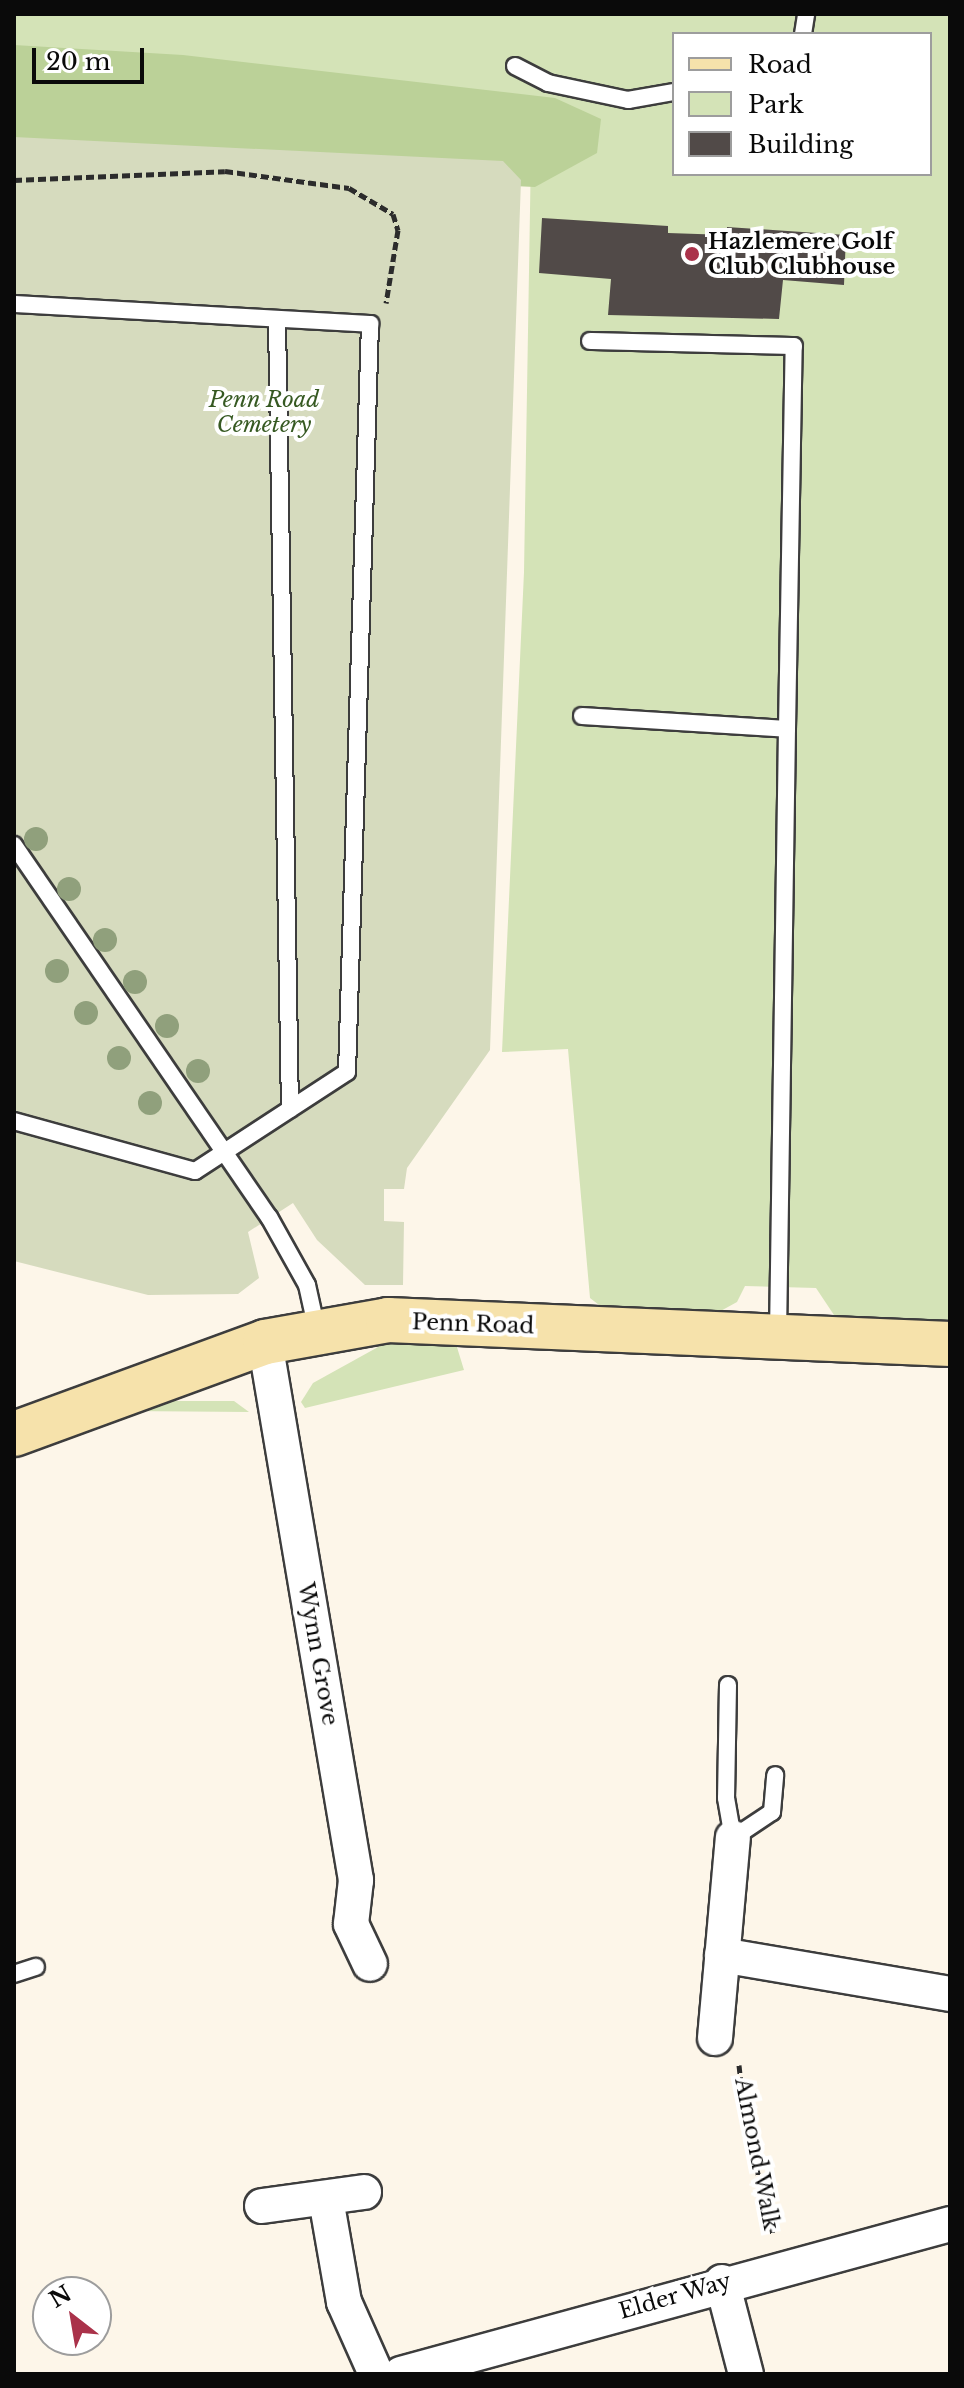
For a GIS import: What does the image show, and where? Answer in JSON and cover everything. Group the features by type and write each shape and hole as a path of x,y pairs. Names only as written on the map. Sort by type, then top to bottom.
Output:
{"main road":[{"name":"Penn Road","path":"14,1434 265,1342 388,1320 950,1344"}],"street":[{"name":"Wynn Grove","path":"265,1342 356,1880 351,1924 370,1964"},
{"path":"715,2038 733,1838"},
{"path":"722,1955 950,1994"},
{"path":"262,2206 364,2192"},
{"path":"326,2199 344,2302 376,2374"},
{"name":"Elder Way","path":"401,2374 722,2282 950,2224"},
{"path":"722,2282 746,2374"}],"lane":[{"path":"515,66 548,83 598,95 628,100 672,92"},
{"path":"14,304 370,324 347,1072 195,1171 14,1121"},
{"path":"277,319 290,1109"},
{"path":"590,341 794,346 778,1336"},
{"path":"582,716 787,729"},
{"path":"14,845 293,1257 307,1285 317,1331"},
{"path":"728,1685 726,1798 733,1838 772,1812 775,1775"},
{"path":"14,1974 36,1967"}],"path":[{"path":"14,180 225,171 349,188 393,214 398,230 396,262 384,307"},
{"name":"Almond Walk","path":"715,2038 738,2058 745,2120 780,2267"}],"green space":[{"path":"14,14 950,14 950,1325 838,1321 816,1288 745,1286 737,1302 717,1313 603,1308 590,1298 568,1049 502,1052 524,572 531,150 14,127"},
{"path":"14,45 183,55 555,98 601,119 597,153 535,187 14,161"},
{"name":"Penn Road Cemetery","path":"14,137 503,161 521,180 490,1050 407,1168 404,1189 384,1189 384,1221 404,1222 403,1285 365,1285 317,1240 293,1203 248,1232 259,1278 238,1294 148,1295 14,1261"},
{"path":"398,1336 456,1344 464,1370 305,1408 301,1402 313,1383"},
{"path":"142,1401 234,1401 249,1412 125,1411"}],"building":[{"name":"Hazlemere Golf Club Clubhouse","path":"542,218 668,226 668,233 727,235 727,227 846,235 844,285 783,280 779,319 608,315 611,279 539,273"}],"place":[{"name":"Hazlemere Golf Club Clubhouse","path":"692,254"}]}
